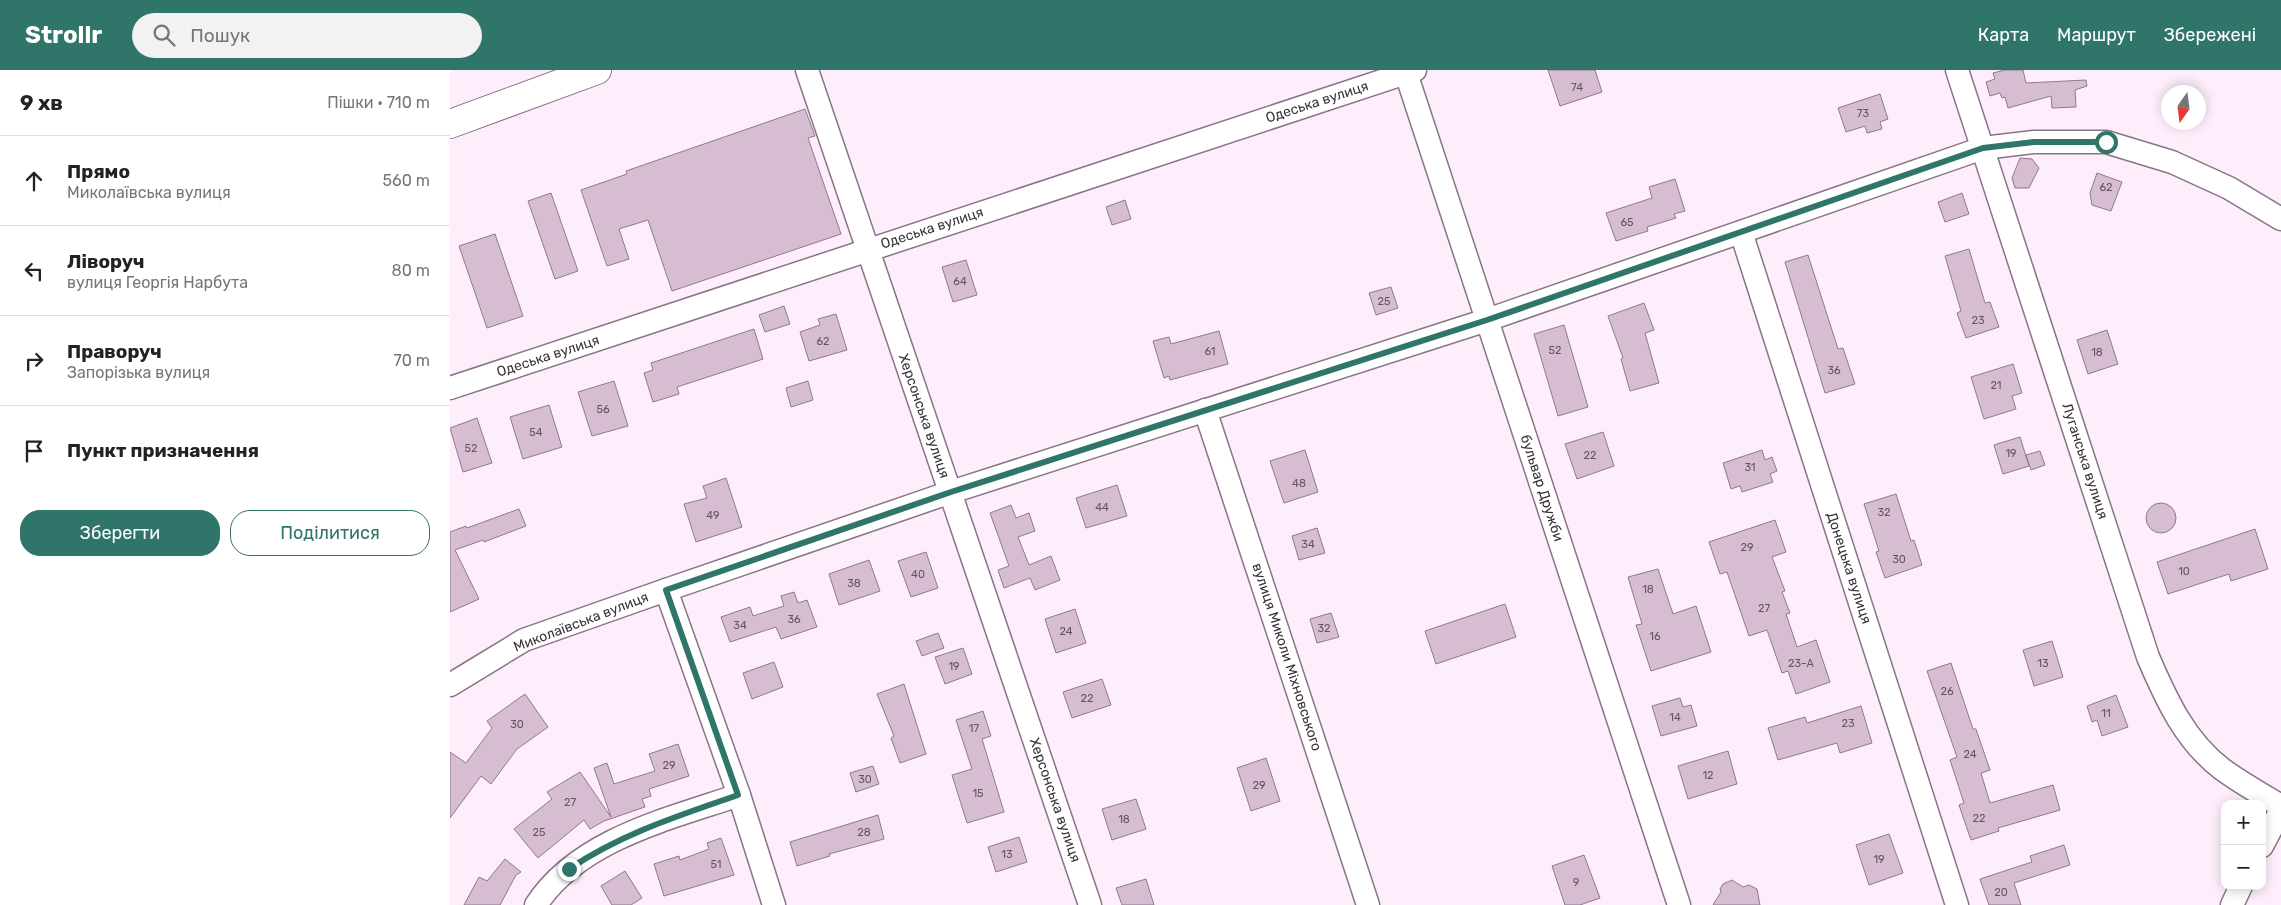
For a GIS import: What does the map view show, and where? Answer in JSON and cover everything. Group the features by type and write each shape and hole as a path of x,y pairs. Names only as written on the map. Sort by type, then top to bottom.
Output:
{"main road":[{"path":"450,124 597,70"}],"street":[{"name":"Херсонська вулиця","path":"807,70 1090,905"},
{"name":"Луганська вулиця","path":"1957,70 2148,657 2164,694 2181,725 2200,749 2221,769 2281,808"},
{"name":"Одеська вулиця","path":"450,388 1409,71"},
{"name":"бульвар Дружби","path":"1409,71 1487,320 1680,905"},
{"name":"Миколаївська вулиця","path":"450,685 488,660 524,640 666,590 951,492 1487,320 1983,148 2034,142 2106,142 2172,162 2229,188 2281,219"},
{"name":"Донецька вулиця","path":"1741,232 1957,905"},
{"name":"вулиця Миколи Міхновського","path":"1205,410 1368,905"},
{"path":"666,590 738,795 774,905"},
{"path":"536,905 569,869 595,851 634,832 738,795"},
{"path":"2262,845 2281,808"},
{"path":"2232,905 2239,890"}],"building":[{"path":"1548,70 1595,70 1602,92 1560,106"},
{"path":"2005,70 2023,70 2026,83 2086,80 2087,86 2075,90 2076,107 2052,108 2051,96 2008,108 2005,97 2002,98 2000,93 1990,96 1986,82 1995,79 1993,73"},
{"path":"1880,94 1888,119 1880,122 1882,129 1867,133 1865,126 1846,132 1838,108"},
{"path":"805,109 815,136 808,138 841,234 672,291 648,220 619,229 629,259 607,266 581,190 627,174 626,171"},
{"path":"2020,158 2032,159 2039,168 2029,188 2015,188 2012,178"},
{"path":"2097,173 2122,182 2111,211 2092,205 2090,193"},
{"path":"1675,179 1685,211 1674,214 1676,218 1647,227 1648,231 1616,241 1606,213 1652,198 1649,187"},
{"path":"551,193 578,271 555,279 528,201"},
{"path":"1962,193 1969,214 1945,222 1938,202"},
{"path":"1125,200 1131,219 1112,225 1106,207"},
{"path":"495,234 523,316 487,328 459,246"},
{"path":"1969,249 1985,303 1990,302 1999,327 1966,338 1957,313 1961,311 1945,256"},
{"path":"1808,255 1838,349 1843,348 1855,384 1825,393 1785,262"},
{"path":"966,260 977,295 953,302 942,267"},
{"path":"1391,287 1398,308 1376,315 1369,293"},
{"path":"1644,303 1654,330 1645,333 1659,383 1630,391 1621,359 1623,358 1608,316"},
{"path":"784,306 790,324 765,332 759,315"},
{"path":"836,314 847,350 809,361 800,332 820,325 818,319"},
{"path":"1564,325 1588,407 1558,416 1534,334"},
{"path":"754,329 763,359 677,387 679,394 653,402 644,373 653,370 651,363"},
{"path":"2107,330 2118,364 2088,374 2077,340"},
{"path":"1219,331 1228,364 1170,380 1169,376 1164,378 1153,341 1169,337 1171,344"},
{"path":"2013,364 2022,393 2012,396 2016,409 1984,419 1971,377"},
{"path":"614,381 628,426 592,436 578,392"},
{"path":"808,381 813,400 791,407 786,388"},
{"path":"549,405 562,447 523,459 510,417"},
{"path":"477,418 492,463 463,472 450,428"},
{"path":"1603,432 1614,466 1577,479 1565,444"},
{"path":"2020,437 2029,466 2003,474 1994,445"},
{"path":"1305,450 1318,492 1284,503 1270,461"},
{"path":"1762,450 1765,460 1772,457 1777,471 1770,474 1773,482 1742,492 1740,486 1731,489 1723,463"},
{"path":"2040,451 2045,465 2031,470 2026,455"},
{"path":"726,478 742,527 696,542 684,504 707,498 703,486"},
{"path":"1117,485 1127,516 1086,528 1076,498"},
{"path":"1896,494 1911,541 1914,540 1922,565 1885,578 1876,552 1879,551 1864,504"},
{"path":"2161,503 2167,504 2175,512 2175,524 2167,532 2161,533 2155,532 2147,524 2146,518 2147,512 2155,504"},
{"path":"1011,505 1016,518 1029,513 1035,531 1018,537 1029,565 1051,556 1060,580 1035,590 1030,578 1004,588 998,570 1009,566 990,513"},
{"path":"519,509 526,526 484,542 483,540 455,550 479,599 450,612 450,532 466,526 467,528"},
{"path":"1775,520 1786,552 1772,557 1785,591 1782,592 1790,613 1786,614 1797,647 1816,640 1830,682 1796,694 1788,671 1782,673 1767,630 1749,636 1727,572 1720,574 1709,542"},
{"path":"1317,528 1325,553 1299,560 1292,536"},
{"path":"2255,529 2268,569 2231,581 2229,574 2168,594 2157,562"},
{"path":"926,552 938,588 911,597 898,561"},
{"path":"869,560 880,591 839,605 829,574"},
{"path":"1658,569 1673,614 1696,606 1711,652 1651,671 1636,625 1642,624 1628,577"},
{"path":"794,592 798,603 807,600 817,627 781,639 776,627 730,642 721,617 750,607 753,616 784,606 781,596"},
{"path":"1505,604 1516,637 1436,664 1425,631"},
{"path":"1075,609 1086,643 1056,653 1045,619"},
{"path":"1331,613 1339,637 1317,643 1310,619"},
{"path":"938,633 944,648 922,656 916,641"},
{"path":"2052,641 2063,677 2034,686 2023,650"},
{"path":"963,648 972,674 945,684 935,657"},
{"path":"774,662 783,687 752,699 743,673"},
{"path":"1951,663 1973,729 1976,729 1990,770 1981,773 1990,803 2053,785 2060,810 1998,828 1999,831 1971,840 1959,805 1964,803 1950,760 1957,757 1927,671"},
{"path":"1102,679 1111,705 1072,718 1063,692"},
{"path":"904,684 926,754 900,763 891,738 894,736 877,694"},
{"path":"525,694 548,727 517,749 491,784 481,776 450,818 450,752 466,763 492,728 487,721"},
{"path":"2116,695 2128,727 2102,736 2097,720 2092,722 2087,706"},
{"path":"1680,698 1683,707 1691,705 1697,726 1661,736 1652,706"},
{"path":"1861,706 1872,743 1840,753 1837,743 1778,760 1768,728 1805,717 1807,723"},
{"path":"983,711 991,736 982,739 1004,812 967,823 952,775 972,769 956,720"},
{"path":"678,744 689,776 649,789 651,796 642,799 645,807 604,821 590,829 584,820 538,858 514,829 552,799 547,792 580,772 611,817 594,768 607,763 614,784 655,771 649,754"},
{"path":"1728,751 1737,784 1688,799 1678,766"},
{"path":"1266,758 1280,801 1251,811 1237,768"},
{"path":"873,766 879,784 856,792 850,773"},
{"path":"1136,799 1146,829 1112,840 1102,809"},
{"path":"878,815 884,839 829,854 830,856 797,866 790,842"},
{"path":"1889,834 1903,873 1869,885 1856,845"},
{"path":"1019,837 1027,862 996,872 988,847"},
{"path":"721,838 734,875 664,896 654,864 679,856 680,860 709,849 707,843"},
{"path":"2064,845 2070,865 2014,883 2021,905 1989,905 1980,879 2032,862 2030,856"},
{"path":"1584,855 1600,898 1580,905 1565,905 1552,866"},
{"path":"505,859 521,872 516,875 500,905 464,905 479,877 487,881"},
{"path":"625,871 642,898 631,905 612,905 601,886"},
{"path":"1146,879 1154,905 1122,905 1116,888"},
{"path":"1732,880 1743,887 1749,885 1757,889 1760,905 1713,905 1721,892 1720,889 1723,884"}],"route":[{"path":"569,869 595,851 634,832 738,795 666,590 951,492 1487,320 1983,148 2034,142 2106,142"}]}
